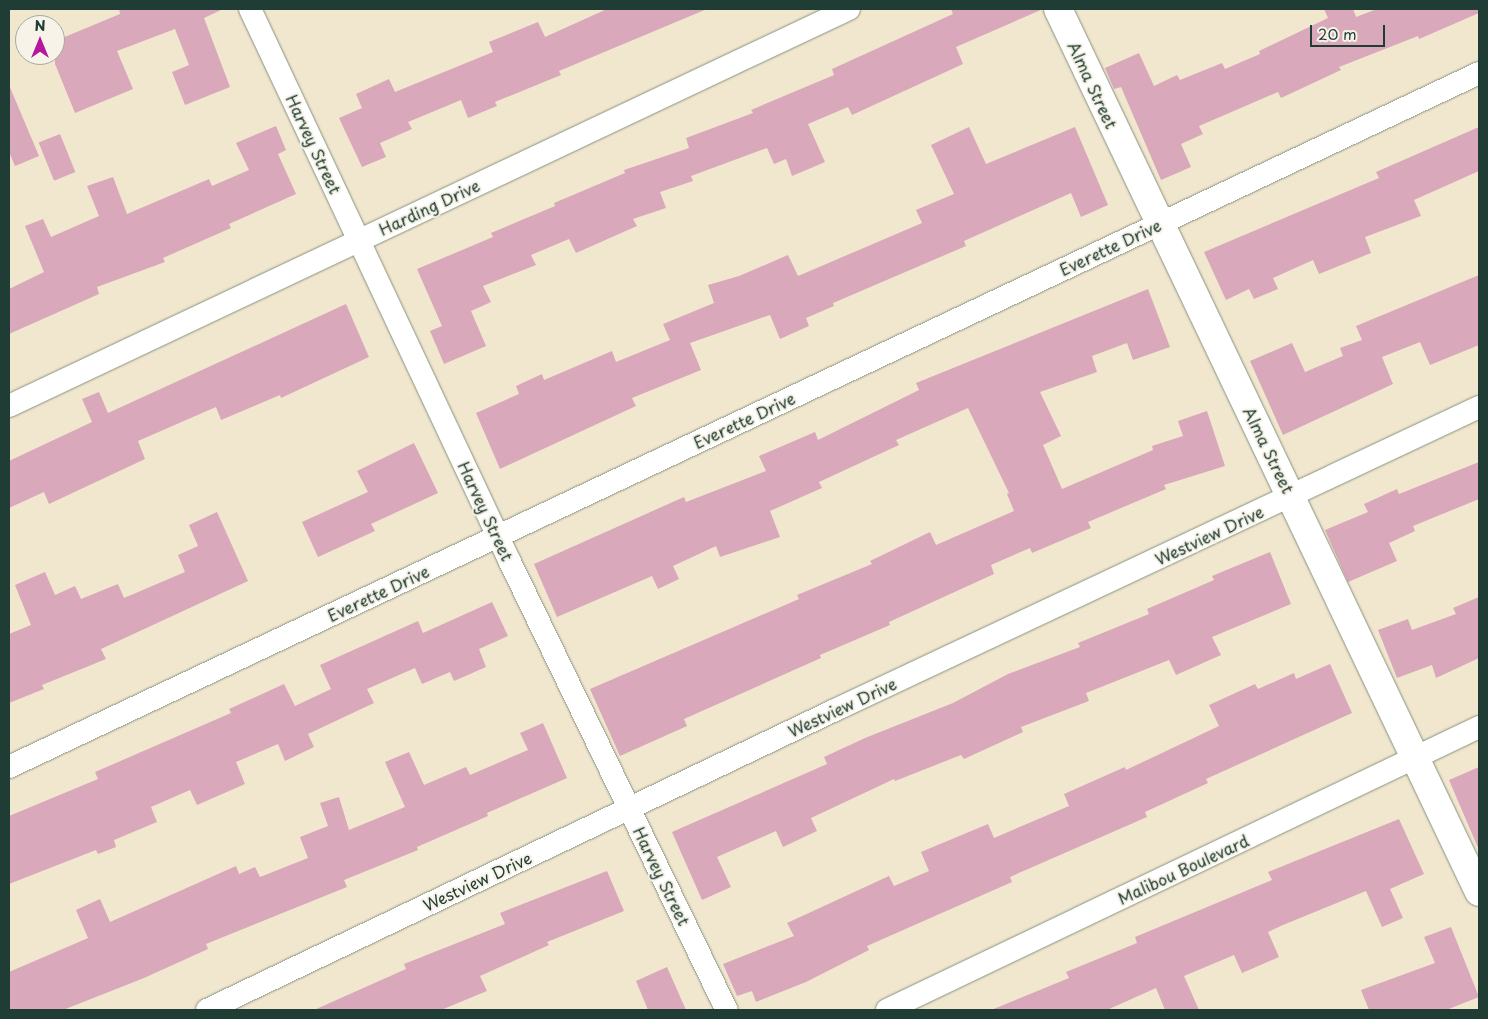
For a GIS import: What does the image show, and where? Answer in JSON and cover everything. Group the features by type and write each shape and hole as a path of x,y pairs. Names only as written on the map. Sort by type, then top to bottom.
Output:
{"street":[{"name":"Harvey Street","path":"250,9 498,536 727,1010"},
{"name":"Harding Drive","path":"9,406 848,9"},
{"name":"Alma Street","path":"1058,9 1158,224 1292,496 1479,892"},
{"name":"Everette Drive","path":"9,767 1479,73"},
{"name":"Westview Drive","path":"207,1010 630,810 833,710 1479,407"},
{"name":"Malibou Boulevard","path":"887,1010 1479,727"}],"building":[{"path":"119,9 223,9 204,18 230,87 185,105 172,72 189,65 175,29 117,51 133,89 75,113 55,65 65,65 65,37 120,14"},
{"path":"607,9 707,9 559,71 561,75 495,102 497,106 468,118 461,100 408,122 412,129 380,143 386,157 362,167 339,118 362,108 356,94 389,79 395,92 493,52 489,42 538,22 545,37"},
{"path":"951,9 1043,9 956,47 963,64 852,115 848,107 808,124 825,162 792,176 786,159 774,164 767,148 691,176 693,181 660,192 666,208 633,219 637,226 576,253 569,239 531,255 536,265 483,286 491,302 471,311 486,346 444,364 430,331 442,326 417,269 493,237 491,233 555,206 554,203 625,173 624,170 689,148 686,138 753,113 751,110 834,75 832,69 953,14"},
{"path":"1324,9 1353,9 1356,17 1377,9 1479,9 1479,13 1419,39 1418,36 1339,67 1341,70 1281,98 1278,92 1199,126 1203,134 1181,144 1191,167 1161,180 1121,87 1114,89 1105,68 1139,53 1154,86 1177,75 1180,80 1222,63 1225,69 1260,54 1259,51 1328,18"},
{"path":"9,85 39,156 15,166 9,152"},
{"path":"276,126 286,150 278,154 296,194 229,224 231,228 163,258 165,262 97,287 99,294 9,334 9,289 44,272 25,226 43,219 51,237 99,216 87,186 113,177 127,214 209,179 212,186 249,170 236,143"},
{"path":"969,127 986,164 1075,127 1108,205 1081,217 1071,193 964,241 966,246 833,303 834,306 806,318 809,326 780,339 770,315 690,343 701,370 632,398 636,406 500,469 476,413 519,394 516,386 542,374 544,380 612,351 616,362 670,340 663,324 714,303 708,285 739,276 788,255 798,276 922,223 916,210 954,194 931,145"},
{"path":"1479,127 1479,171 1414,200 1421,216 1365,237 1371,253 1319,274 1313,260 1273,278 1278,289 1254,299 1249,289 1226,300 1204,252 1379,178 1376,172"},
{"path":"60,134 75,172 54,181 39,143"},
{"path":"1479,275 1479,345 1430,365 1420,342 1382,357 1393,384 1283,435 1250,361 1292,343 1305,372 1343,356 1340,348 1362,340 1356,326"},
{"path":"1148,289 1170,347 1133,360 1127,343 1092,356 1097,372 1040,392 1061,436 1043,445 1062,489 1153,450 1152,446 1183,436 1178,421 1207,411 1225,466 1164,485 1166,489 1088,522 1091,528 1032,553 1030,548 991,565 994,574 889,622 890,625 820,655 821,658 684,719 687,726 620,756 590,689 799,599 797,595 872,564 870,561 930,532 936,545 1014,511 1007,494 1009,493 968,408 896,440 899,445 819,482 822,488 770,511 780,537 720,557 716,546 673,566 679,579 658,589 652,576 557,617 534,564 684,497 686,502 766,471 759,456 815,432 818,440 919,390 916,383"},
{"path":"346,304 369,357 281,398 280,395 221,420 216,407 138,441 145,459 49,504 44,492 9,508 9,461 92,422 82,399 99,392 108,413"},
{"path":"414,443 438,493 371,524 375,531 318,557 302,522 368,492 357,471"},
{"path":"1479,462 1479,499 1413,526 1415,531 1389,543 1397,561 1348,582 1325,530 1368,512 1364,504 1397,489 1399,494"},
{"path":"217,512 248,581 101,649 106,659 42,685 44,689 9,703 9,634 31,625 15,585 45,572 55,595 75,586 81,599 118,584 124,598 185,572 178,555 198,546 189,525"},
{"path":"1270,552 1291,604 1212,637 1221,655 1176,675 1169,660 1086,693 1089,701 1021,727 1023,732 964,759 961,755 895,781 894,779 811,818 817,831 783,847 776,831 717,857 731,887 702,900 672,832 827,764 824,757 865,738 953,703 1008,674 1080,647 1078,643 1149,614 1147,609 1214,580 1212,576"},
{"path":"1479,597 1479,658 1436,678 1432,665 1397,678 1378,630 1408,619 1412,630 1456,614 1453,608"},
{"path":"492,602 508,636 479,649 486,667 454,681 450,672 422,684 415,668 367,689 374,703 308,734 314,747 285,761 278,744 236,762 245,784 197,805 190,790 151,807 157,822 114,840 116,847 98,854 96,850 9,884 9,816 98,779 95,772 231,713 229,709 284,684 295,706 331,689 320,665 418,621 423,633"},
{"path":"1330,664 1352,713 1206,779 1208,783 1145,812 1147,817 1010,877 1012,882 867,946 869,950 806,982 756,1002 752,991 737,996 723,964 794,936 787,923 889,876 894,886 929,871 921,852 988,824 994,838 1069,806 1064,794 1125,767 1126,770 1219,726 1209,705 1255,684 1258,689 1294,673 1296,679"},
{"path":"543,723 567,778 487,813 488,816 417,847 418,850 344,880 347,887 206,944 208,949 144,978 63,1010 9,1010 9,972 88,938 76,910 100,899 110,922 236,866 239,874 255,867 260,877 308,858 300,837 328,826 320,803 339,797 349,830 405,807 385,762 409,752 424,785 466,767 470,775 528,750 520,733"},
{"path":"1479,767 1479,850 1449,780"},
{"path":"1399,819 1424,874 1390,889 1403,918 1382,927 1366,891 1283,925 1268,932 1279,957 1242,973 1234,955 1184,976 1199,1010 1165,1010 1156,988 1107,1010 991,1010 1069,978 1066,972 1137,943 1135,937 1272,880 1268,872"},
{"path":"607,871 624,911 547,942 549,945 480,976 487,991 441,1010 314,1010 406,969 404,964 505,924 500,913"},
{"path":"1451,927 1479,997 1446,1010 1369,1010 1361,990 1435,963 1424,937"},
{"path":"667,967 686,1010 648,1010 636,981"}]}
